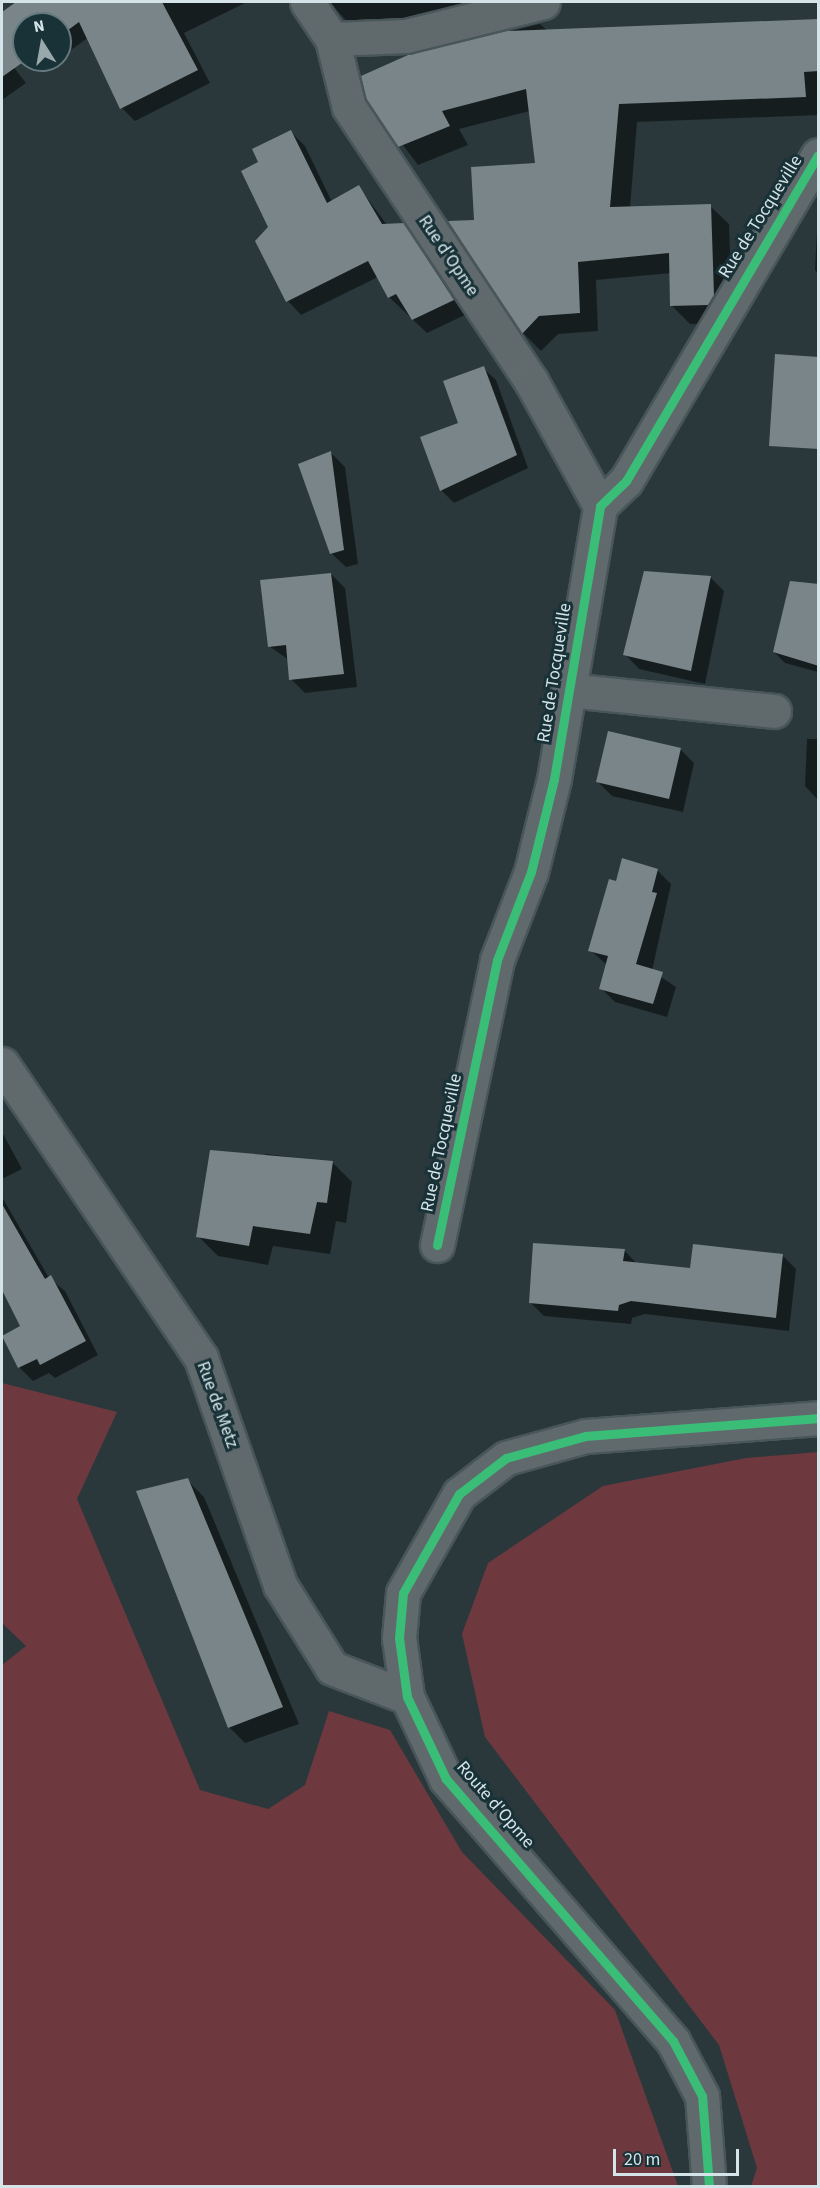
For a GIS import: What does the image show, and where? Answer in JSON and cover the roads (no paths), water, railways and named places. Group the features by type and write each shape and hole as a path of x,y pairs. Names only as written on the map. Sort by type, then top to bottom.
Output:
{"street":[{"name":"Rue d'Opme","path":"307,2 332,39 349,107 531,381 600,506"},
{"path":"332,39 406,36 543,2"},
{"name":"Rue de Tocqueville","path":"437,1245 497,960 531,872 554,779 600,506 626,481 819,155"},
{"path":"568,690 774,711"},
{"name":"Rue de Metz","path":"2,1064 201,1358 280,1585 332,1668 407,1697"},
{"name":"Route d'Opme","path":"709,2187 702,2096 673,2041 446,1779 407,1697 399,1638 403,1593 459,1494 506,1458 586,1436 819,1418"}]}
